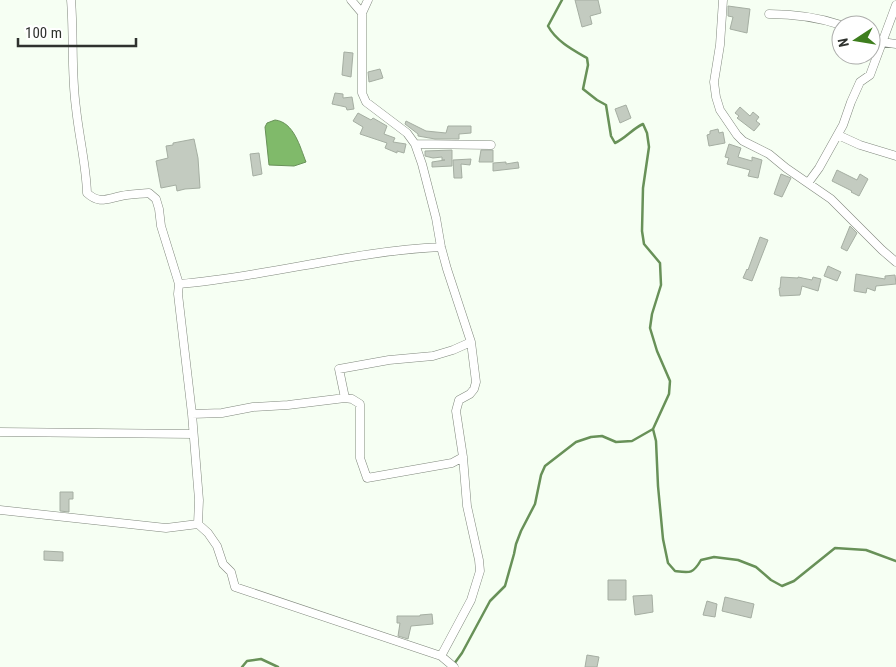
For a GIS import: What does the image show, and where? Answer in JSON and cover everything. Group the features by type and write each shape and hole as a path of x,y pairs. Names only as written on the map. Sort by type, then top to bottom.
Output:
{"street":[{"path":"71,0 76,108 87,193 94,199 106,200 122,195 149,193 156,199 169,254 179,284 178,294 200,500 198,524"},
{"path":"351,0 362,13"},
{"path":"368,0 362,13 362,93 366,102 407,133 415,144 436,218 441,247 471,342 476,382 474,390 459,400 456,406 463,457 466,506 480,571 472,600 443,658"},
{"path":"723,0 720,45 714,82 720,110 743,141 769,154 831,199 896,262"},
{"path":"808,183 838,135 860,82 870,75 896,5"},
{"path":"769,14 790,14 831,22"},
{"path":"882,42 896,44"},
{"path":"838,135 860,145 896,156"},
{"path":"415,144 490,145"},
{"path":"179,284 210,281 382,252 441,247"},
{"path":"346,398 339,369 389,360 433,356 471,342"},
{"path":"192,414 222,413 253,407 346,398 360,404 360,458 367,478 452,464 463,457"},
{"path":"0,432 193,434"},
{"path":"0,510 166,528 198,524 208,533 216,546 223,564 231,572 235,587 443,658 454,667"}],"shaded area":[{"path":"275,120 282,122 292,130 306,162 294,166 269,165 265,127 267,123"}],"building":[{"path":"575,0 598,0 601,13 590,16 592,24 582,27"},
{"path":"728,6 750,9 747,33 730,29 733,17 728,16"},
{"path":"344,52 353,53 351,77 342,75"},
{"path":"380,69 383,78 369,82 368,72"},
{"path":"335,93 343,94 343,98 352,97 354,109 347,110 346,107 332,104"},
{"path":"626,105 631,118 620,123 615,109"},
{"path":"740,107 750,116 753,112 759,117 756,121 760,124 754,131 737,118 739,116 735,113"},
{"path":"358,113 371,120 373,118 387,126 384,134 395,138 393,142 406,144 404,153 397,151 397,153 385,148 387,143 360,134 363,127 353,121"},
{"path":"406,121 426,131 446,133 448,126 471,126 471,133 459,134 459,139 435,139 418,136 405,124"},
{"path":"718,129 719,133 723,132 725,143 709,146 707,135 710,134 710,131"},
{"path":"194,139 198,158 200,188 177,191 176,185 161,188 156,161 168,158 166,146"},
{"path":"729,144 741,148 738,157 752,161 752,157 762,160 758,178 748,176 750,170 727,164 729,158 725,157"},
{"path":"452,150 452,166 432,167 432,162 445,160 442,160 442,157 433,158 425,156 425,151"},
{"path":"481,150 493,150 493,162 479,162"},
{"path":"259,153 262,174 253,176 250,154"},
{"path":"471,159 470,165 461,164 462,178 454,178 453,160"},
{"path":"506,162 506,164 518,162 519,168 493,171 493,163"},
{"path":"837,170 857,180 860,174 868,179 859,196 832,181"},
{"path":"781,174 791,178 782,197 774,194"},
{"path":"850,226 857,233 847,251 841,248"},
{"path":"760,237 768,240 752,281 743,278 748,270"},
{"path":"828,266 841,272 837,281 824,276"},
{"path":"856,274 885,279 885,276 895,275 896,284 876,286 875,291 867,288 866,293 854,291"},
{"path":"781,277 798,277 812,280 813,277 821,279 818,291 802,286 800,295 780,296"},
{"path":"60,492 73,492 73,499 69,499 69,512 60,511"},
{"path":"44,551 63,552 63,561 44,560"},
{"path":"608,580 626,580 626,600 608,600"},
{"path":"652,595 653,612 635,615 633,596"},
{"path":"725,597 754,604 751,618 722,611"},
{"path":"707,601 717,604 715,617 703,615"},
{"path":"432,614 433,624 411,626 408,639 398,636 400,623 397,623 397,616"},
{"path":"587,655 599,657 597,667 585,667"}],"waterway":[{"path":"562,0 548,26 560,41 587,58 588,65 583,89 606,105 611,136 615,143 643,124 647,133 649,147 643,188 642,231 644,244 660,263 661,285 652,314 650,328 657,351 670,381 669,394 653,429 656,441 663,539 668,563 675,571 688,572 696,568 701,560 714,557 738,560 756,567 771,580 782,586 794,581 835,548 866,550 896,561"},
{"path":"454,664 490,601 505,586 516,544 535,504 541,475 545,466 576,442 602,436 616,442 632,441 653,429"},
{"path":"242,667 247,661 261,659 278,667"}]}
